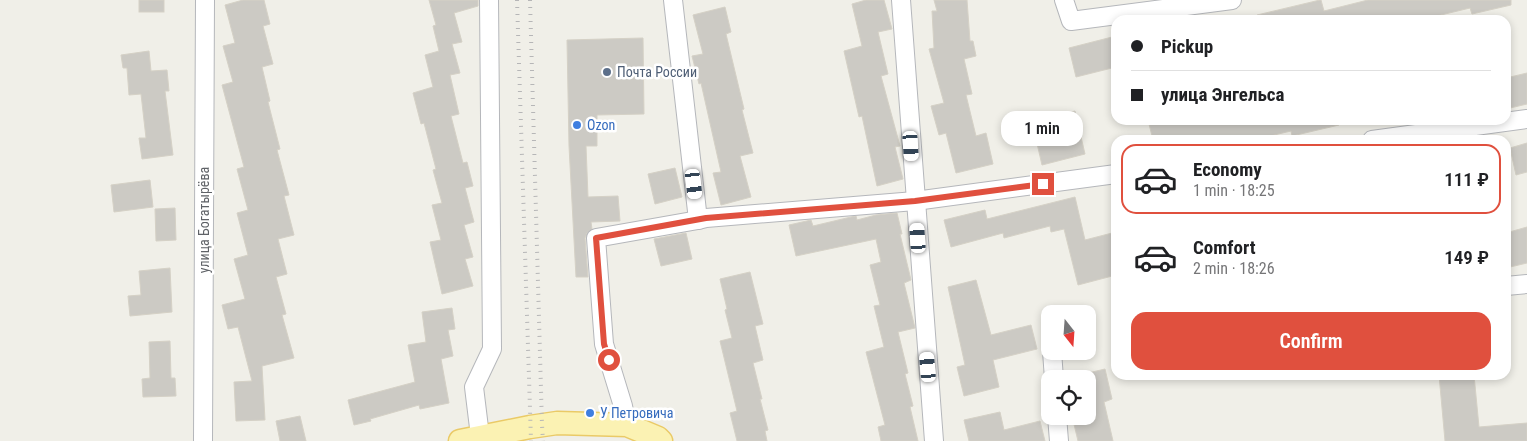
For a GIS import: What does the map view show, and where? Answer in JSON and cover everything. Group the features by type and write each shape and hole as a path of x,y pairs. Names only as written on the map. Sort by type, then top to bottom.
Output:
{"main road":[{"path":"470,439 557,423 627,425 661,441"}],"street":[{"name":"улица Богатырёва","path":"203,441 205,0"},
{"path":"470,439 474,387 492,349 489,0"},
{"path":"673,0 698,220"},
{"path":"900,0 934,441"},
{"path":"1064,0 1071,21 1111,16"},
{"path":"1117,15 1232,0"},
{"path":"1511,121 1527,119"},
{"path":"1409,135 1483,125"},
{"path":"627,425 604,344 596,238 706,218 915,201 1111,175"},
{"path":"1511,286 1527,284"},
{"path":"1058,425 1059,441"}],"building":[{"path":"139,0 164,0 164,12 139,12"},
{"path":"243,0 264,0 270,24 263,26 273,64 262,67 270,101 268,102 280,149 277,150 289,195 284,196 294,235 278,239 287,274 276,277 286,314 282,315 294,358 262,366 265,420 236,421 234,382 252,381 238,327 228,329 222,305 245,299 234,259 248,255 237,213 248,210 237,169 244,167 222,85 233,82 223,46 235,43 225,5"},
{"path":"429,0 478,0 478,6 454,13 462,42 452,44 460,73 450,75 459,114 451,116 463,163 467,162 473,186 465,188 474,222 464,225 473,257 465,259 473,286 442,294 430,242 441,240 432,205 442,203 433,170 436,169 424,123 421,124 413,93 433,87 425,55 439,51 433,26 436,25"},
{"path":"866,0 884,0 892,29 878,32 888,74 881,76 900,146 895,147 903,179 877,186 862,116 859,117 844,51 862,46 852,4"},
{"path":"934,0 967,0 970,41 973,41 976,56 964,59 972,94 966,95 976,136 986,133 993,164 956,173 946,133 939,135 931,106 944,103 929,49 934,48 932,11 937,11"},
{"path":"1321,0 1324,11 1368,0 1511,0 1511,5 1472,14 1470,8 1441,15 1257,15"},
{"path":"725,7 731,32 726,34 753,153 740,156 751,197 721,205 713,173 721,172 701,83 699,84 692,56 703,54 693,15"},
{"path":"1111,37 1111,68 1076,77 1069,48"},
{"path":"643,38 644,114 597,115 597,146 586,146 588,197 618,196 620,221 591,222 592,229 585,238 588,277 576,277 569,146 567,40"},
{"path":"149,51 151,71 167,70 169,91 165,91 173,155 142,159 139,138 146,138 141,94 129,95 127,68 123,68 121,55"},
{"path":"1527,73 1527,104 1511,108 1511,77"},
{"path":"1075,111 1085,154 1042,165 1032,122"},
{"path":"1149,125 1339,125 1296,135 1292,135 1291,131 1274,135 1152,135"},
{"path":"1527,143 1527,172 1516,175 1511,148"},
{"path":"675,168 682,197 655,204 648,174"},
{"path":"150,180 153,207 114,212 111,185"},
{"path":"1075,197 1085,240 1111,233 1111,276 1078,285 1064,229 1051,232 1050,226 1004,238 1003,233 951,247 944,220 985,210 987,219"},
{"path":"175,208 176,240 156,241 155,209"},
{"path":"897,213 911,280 904,283 915,328 898,332 908,373 905,374 913,406 910,407 918,441 881,441 878,427 885,425 866,352 884,347 874,306 880,305 870,265 881,262 876,239 796,256 789,225 811,220 813,226 856,216 857,220 876,215"},
{"path":"1527,227 1527,263 1511,267 1511,232"},
{"path":"686,233 692,259 661,266 654,239"},
{"path":"170,268 172,312 130,316 128,296 141,295 139,271"},
{"path":"750,272 763,324 755,326 763,360 753,363 768,430 765,431 767,441 737,441 730,413 737,411 720,341 732,338 720,279"},
{"path":"976,280 991,335 1031,325 1037,349 993,360 999,387 964,396 957,367 965,365 948,287"},
{"path":"452,308 455,329 448,330 453,356 441,359 449,403 420,409 419,405 354,425 348,400 415,382 408,345 426,342 422,312"},
{"path":"170,341 171,378 175,378 176,396 143,397 142,379 150,378 149,342"},
{"path":"1105,369 1112,399 1104,402 1113,441 1078,441 1074,425 1096,425 1096,371"},
{"path":"1439,380 1474,380 1479,427 1527,423 1527,441 1445,441"},
{"path":"1000,412 1004,430 1040,421 1045,441 969,441 964,420"},
{"path":"300,416 306,441 280,441 276,421"}],"railway":[{"path":"517,0 531,441"},
{"path":"530,0 543,441"}],"place":[{"name":"Почта России","path":"607,72"},
{"name":"Ozon","path":"577,125"},
{"name":"У Петровича","path":"590,413"}],"route":[{"path":"609,360 604,344 596,238 706,218 915,201 1043,184"}]}
